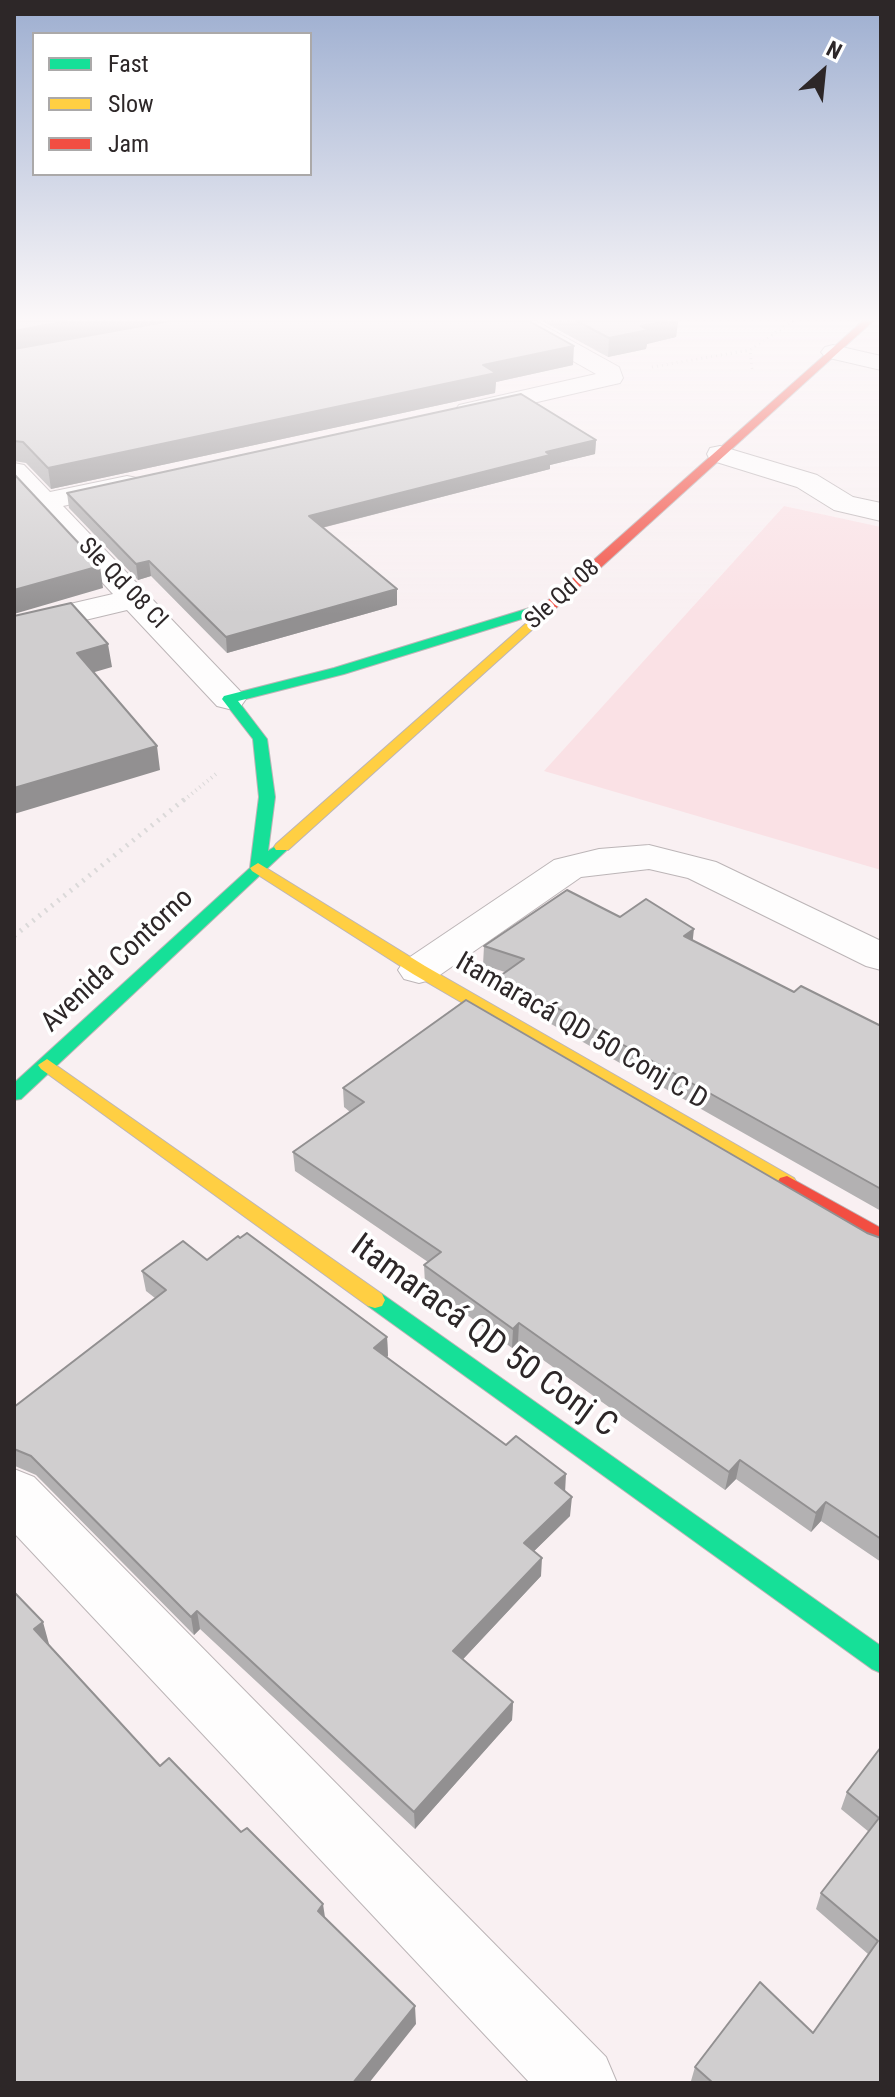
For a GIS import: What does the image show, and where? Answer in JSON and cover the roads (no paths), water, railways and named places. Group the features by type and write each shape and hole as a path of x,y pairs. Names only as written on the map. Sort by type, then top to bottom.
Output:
{"street":[{"name":"Sle Qd 08","path":"258,868 759,419"},
{"path":"720,454 807,481 844,504 881,512"},
{"name":"Sle Qd 08 Cl","path":"14,471 229,699"},
{"path":"44,502 152,479"},
{"path":"14,627 137,598"},
{"path":"258,868 267,797 260,739 229,699 339,671 553,604"},
{"path":"419,970 568,868 599,861 649,857 702,870 881,957"},
{"name":"Itamaracá QD 50 Conj C D","path":"258,868 419,970 881,1237"},
{"name":"Avenida Contorno","path":"14,1094 258,868"},
{"name":"Itamaracá QD 50 Conj C","path":"47,1065 881,1661"},
{"path":"14,1494 580,2083"}]}
